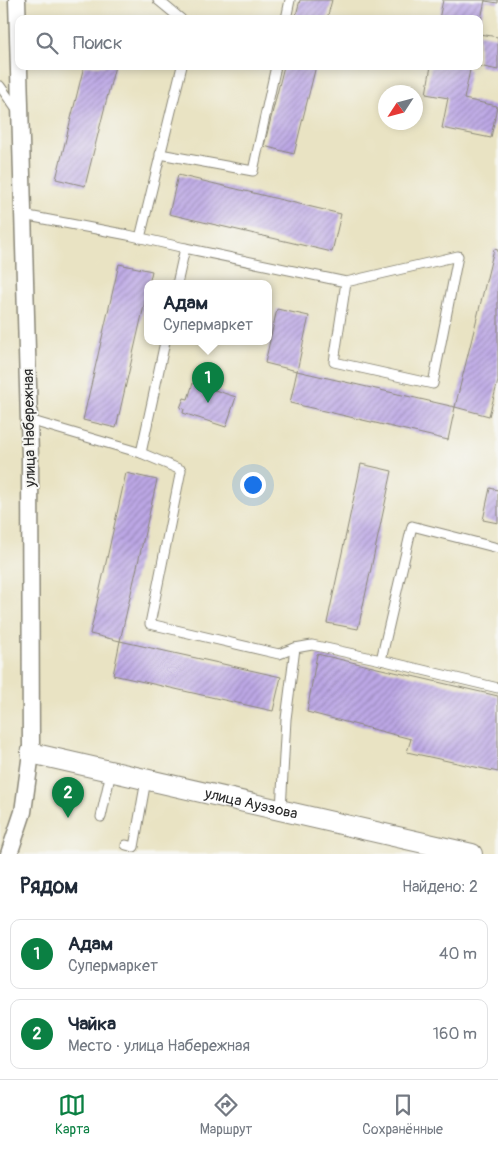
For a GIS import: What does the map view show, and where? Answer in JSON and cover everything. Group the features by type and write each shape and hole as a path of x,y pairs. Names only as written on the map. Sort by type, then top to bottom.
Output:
{"street":[{"name":"улица Набережная","path":"17,0 17,15"},
{"name":"улица Набережная","path":"9,854 23,812 31,753 29,420 19,70"},
{"name":"улица Ауэзова","path":"31,753 472,854"}],"lane":[{"path":"158,0 177,15"},
{"path":"287,15 290,0"},
{"path":"140,238 181,70"},
{"path":"160,154 253,171 275,70"},
{"path":"0,86 20,115"},
{"path":"23,215 346,282 458,256 434,384 334,362 346,282"},
{"path":"178,280 185,248"},
{"path":"141,453 164,345"},
{"path":"29,420 141,453 181,470 150,624 279,654 295,648 312,645 498,688"},
{"path":"380,660 412,526 498,548"},
{"path":"281,810 286,719 295,648"},
{"path":"102,817 111,772"},
{"path":"126,845 134,846 146,780"}],"building":[{"path":"300,0 332,0 328,15 296,15"},
{"path":"443,0 485,0 482,15 440,15"},
{"path":"498,0 498,3 485,1"},
{"path":"483,35 498,37 498,70 483,67"},
{"path":"83,70 114,70 85,186 56,179"},
{"path":"283,70 315,70 294,154 264,146"},
{"path":"430,70 470,70 464,99 497,106 491,138 442,128 448,98 426,94"},
{"path":"178,175 341,214 332,252 169,214"},
{"path":"494,249 498,250 498,381 489,416 455,407"},
{"path":"119,264 152,271 150,280 144,280 144,306 116,428 83,420"},
{"path":"277,309 309,316 297,371 265,363 269,345 272,345 272,332"},
{"path":"297,371 455,407 448,440 290,403"},
{"path":"193,383 236,397 226,427 183,413 184,409 180,408 184,398 188,399"},
{"path":"361,464 392,471 358,629 327,623"},
{"path":"126,473 157,480 120,641 90,634"},
{"path":"490,488 498,490 498,523 483,520"},
{"path":"120,641 281,677 273,711 113,675"},
{"path":"317,654 498,696 498,772 407,752 411,739 307,712"}],"place":[{"name":"Адам","path":"208,403"},
{"name":"Чайка","path":"68,818"}]}
